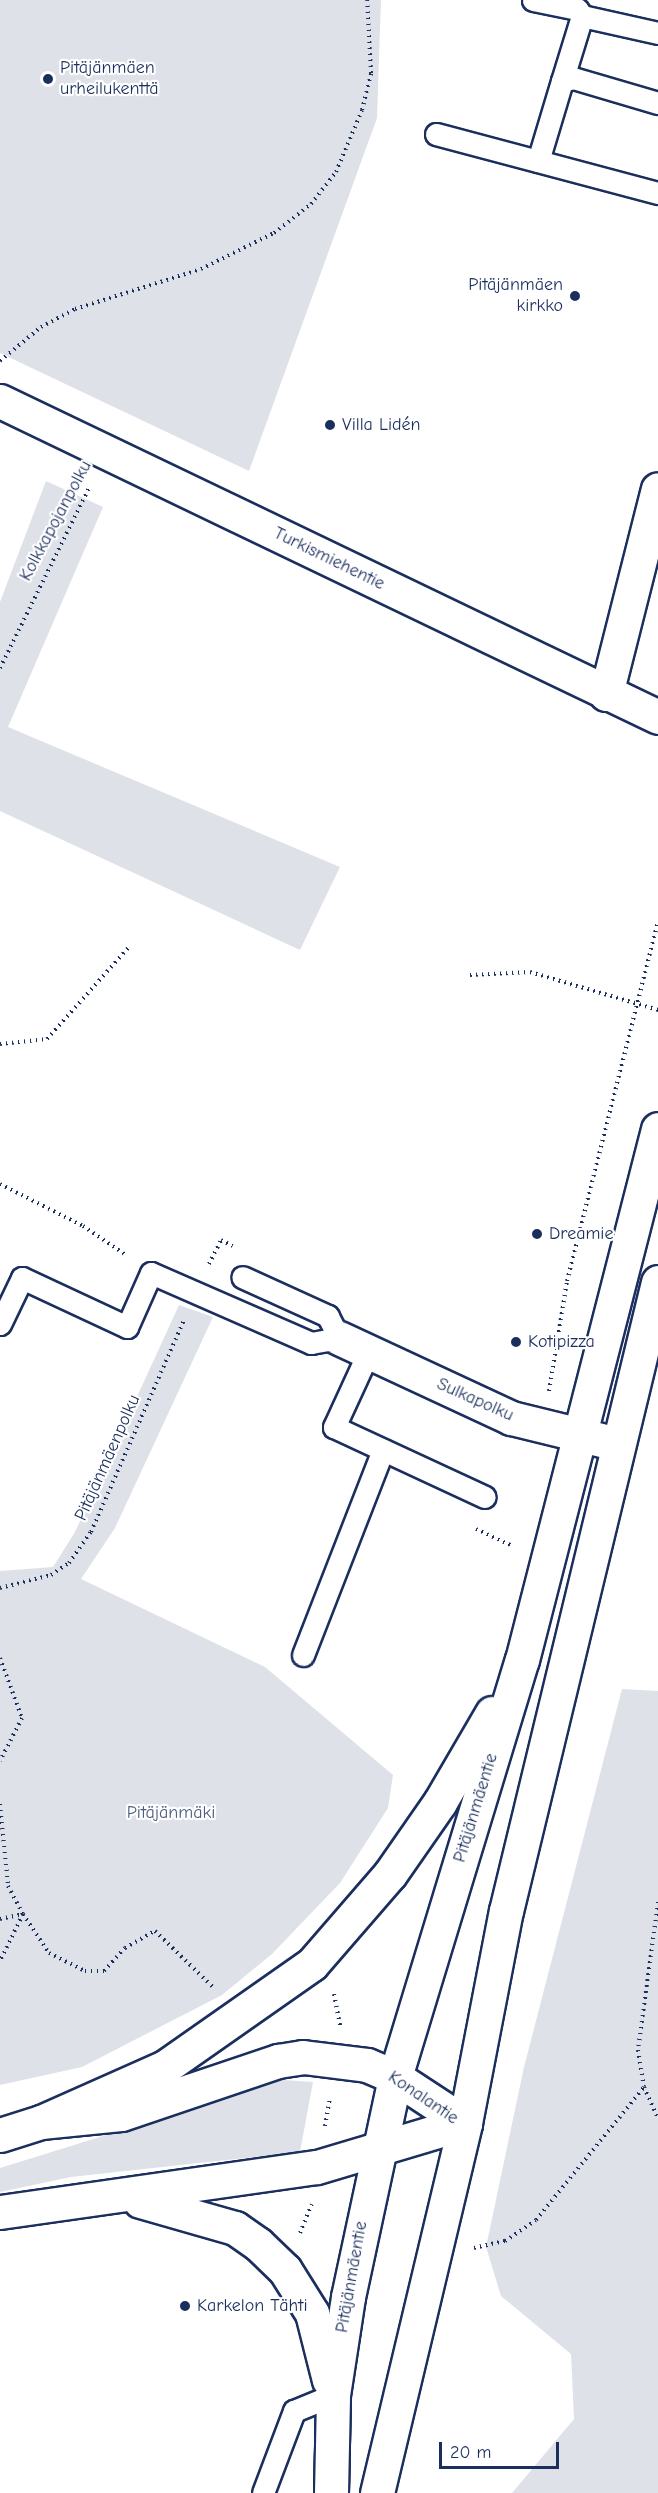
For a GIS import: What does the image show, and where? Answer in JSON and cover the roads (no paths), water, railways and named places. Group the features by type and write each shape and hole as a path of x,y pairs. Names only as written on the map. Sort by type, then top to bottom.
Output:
{"main road":[{"name":"Turkismiehentie","path":"0,401 658,717"},
{"path":"606,694 658,489"},
{"name":"Pitäjänmäentie","path":"331,2493 333,2395 378,2153 395,2077 522,1660 658,1129"},
{"path":"378,2493 465,2123 506,1911 658,1282"},
{"name":"Sulkapolku","path":"339,1338 511,1418 618,1444"},
{"path":"41,2122 165,2067 312,1964 390,1874 440,1802 522,1660"},
{"name":"Konalantie","path":"0,2135 41,2122 122,2114 294,2058 337,2060 395,2077 465,2123"},
{"name":"Konalantie","path":"0,2212 118,2196 378,2153 465,2123"},
{"path":"118,2196 181,2209 235,2228 258,2244 285,2270 312,2313 333,2395"}],"lane":[{"path":"533,0 577,9 582,16 658,33"},
{"path":"538,162 582,16"},
{"path":"562,81 573,78 658,103"},
{"path":"436,134 658,193"},
{"path":"0,1324 22,1278 127,1328 151,1273 311,1343 339,1338 328,1316 242,1277"},
{"path":"369,1351 334,1426 485,1497"},
{"path":"303,1655 383,1450"},
{"path":"263,2493 294,2411 333,2395"}],"place":[{"name":"Pitäjänmäen urheilukenttä","path":"48,79"},
{"name":"Pitäjänmäen kirkko","path":"575,296"},
{"name":"Villa Lidén","path":"330,425"},
{"name":"Dreamie","path":"537,1234"},
{"name":"Kotipizza","path":"516,1342"},
{"name":"Karkelon Tähti","path":"185,2306"}],"park label":[{"name":"Pitäjänmäki","path":"171,1813"}]}
